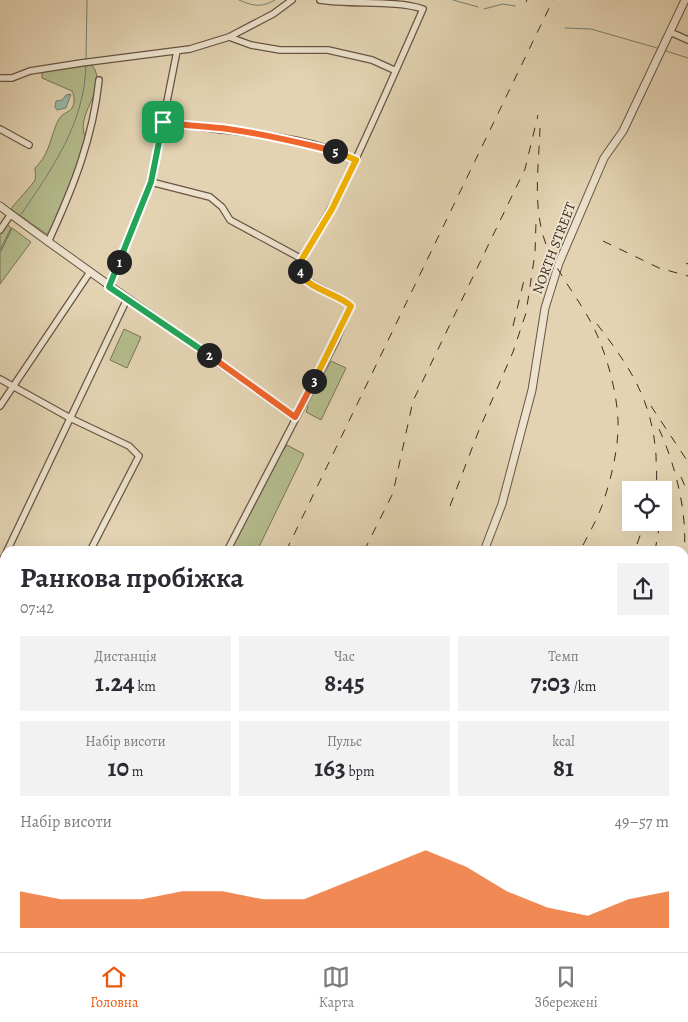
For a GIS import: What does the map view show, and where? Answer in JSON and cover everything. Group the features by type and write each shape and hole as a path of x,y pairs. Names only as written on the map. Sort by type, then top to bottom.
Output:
{"street":[{"path":"0,78 12,78 30,71 81,63 177,51 229,37 273,14 292,0"},
{"path":"230,546 335,343 351,306 336,296 308,283 300,274 302,259 332,209 356,160 394,70 423,9 407,1 338,3 320,0"},
{"name":"NORTH STREET","path":"486,546 502,504 532,390 545,308 559,263 600,166 624,131 685,0"},
{"path":"670,32 688,40"},
{"path":"229,37 251,45 280,50 328,50 372,60 394,70"},
{"path":"109,287 151,182 177,51"},
{"path":"49,240 82,162 96,104 98,80"},
{"path":"163,122 188,127 227,129 271,136 343,154 356,160"},
{"path":"0,129 28,145"},
{"path":"151,182 210,197 222,207 230,220 302,259"},
{"path":"0,206 49,240 109,287 295,417"},
{"path":"0,230 11,214"},
{"path":"0,406 14,388 90,272"},
{"path":"9,546 127,299"},
{"path":"0,379 70,418 129,446 139,456 93,546"}],"green space":[{"path":"92,65 97,83 84,120 83,129 86,138 78,169 49,234 45,233 11,209 35,180 35,168 47,150 59,119 74,104 72,91 42,78 42,72"},
{"path":"7,224 11,228 0,250 0,234"},
{"path":"12,228 31,242 0,284 0,253"},
{"path":"124,329 141,337 127,368 110,360"},
{"path":"331,361 346,368 321,420 306,412 308,407 306,406"},
{"path":"287,445 304,454 259,546 232,546 272,467"}],"shaded area":[{"path":"71,94 66,108 57,110 55,107 56,101 62,100 66,95"}],"waterway":[{"path":"86,60 87,0"},
{"path":"239,0 257,5 275,0"},
{"path":"453,0 478,7"},
{"path":"484,9 503,4 515,6"},
{"path":"565,28 591,29 657,48"},
{"path":"666,51 688,58"},
{"path":"20,216 55,163 73,126 80,106 86,64"},
{"path":"0,253 12,228"}],"railway":[{"path":"288,546 553,0"},
{"path":"366,546 393,493 413,401 525,169 538,115"},
{"path":"540,128 538,203 544,240 554,263 594,328 604,353 617,408 617,441 609,484 598,515 582,546"},
{"path":"450,506 479,430 513,352 526,313 535,253 536,222"},
{"path":"603,241 659,268 688,276"},
{"path":"513,326 525,276"},
{"path":"597,324 620,355 644,401 654,435 656,481"},
{"path":"651,406 688,462"},
{"path":"659,429 671,459 679,491 684,524 685,546"},
{"path":"681,477 688,493"},
{"path":"637,544 642,531"},
{"path":"656,546 658,531"}],"route":[{"path":"163,122 188,127 227,129 271,136 343,154 356,160 332,209 302,259 300,267 300,274 308,283 346,301 351,306 335,343 295,417 196,345 109,287 151,182 163,122"}]}
